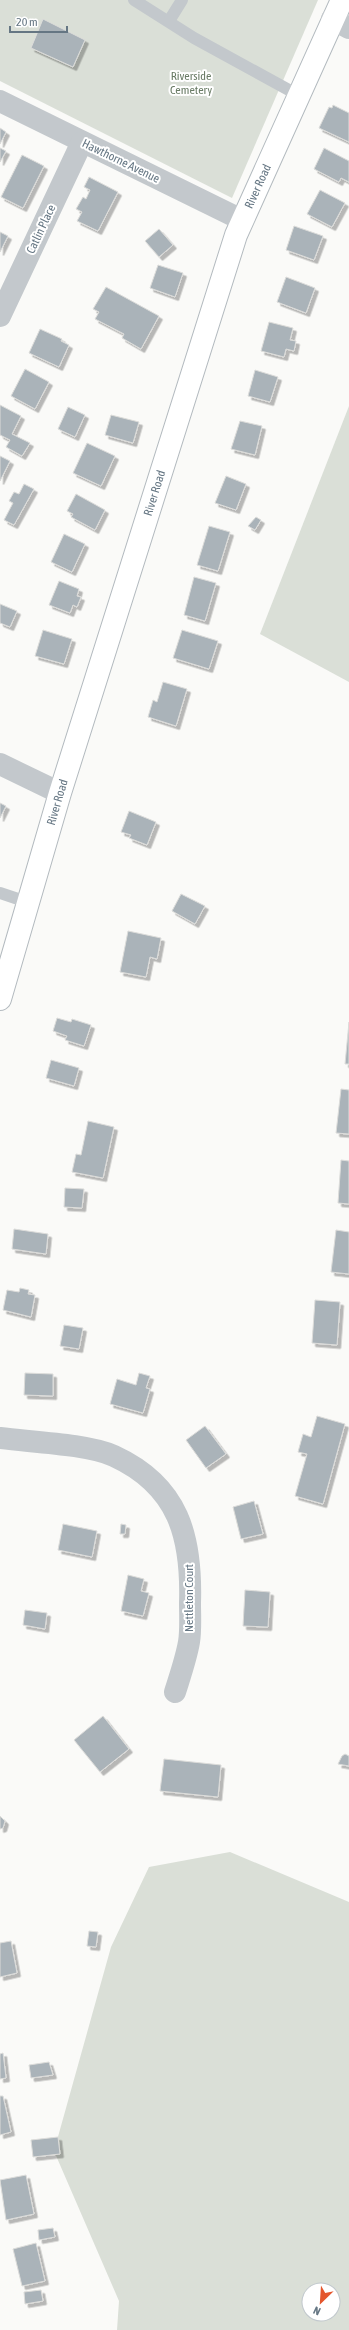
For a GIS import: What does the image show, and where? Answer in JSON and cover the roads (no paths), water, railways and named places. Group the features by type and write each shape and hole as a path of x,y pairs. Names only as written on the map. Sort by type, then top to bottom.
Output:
{"main road":[{"name":"River Road","path":"0,999 27,902 60,793 242,220 298,95 341,24 342,0"}],"street":[{"name":"Hawthorne Avenue","path":"0,101 242,220"},
{"name":"Catlin Place","path":"0,316 82,142"},
{"path":"0,764 60,793"},
{"name":"Nettleton Court","path":"0,1438 92,1449 113,1455 134,1467 157,1486 178,1514 187,1544 191,1573 189,1642 175,1692"}],"lane":[{"path":"134,0 200,42 298,95"},
{"path":"169,21 182,0"},
{"path":"0,892 27,902"}],"park label":[{"name":"Riverside Cemetery","path":"191,83"}]}
